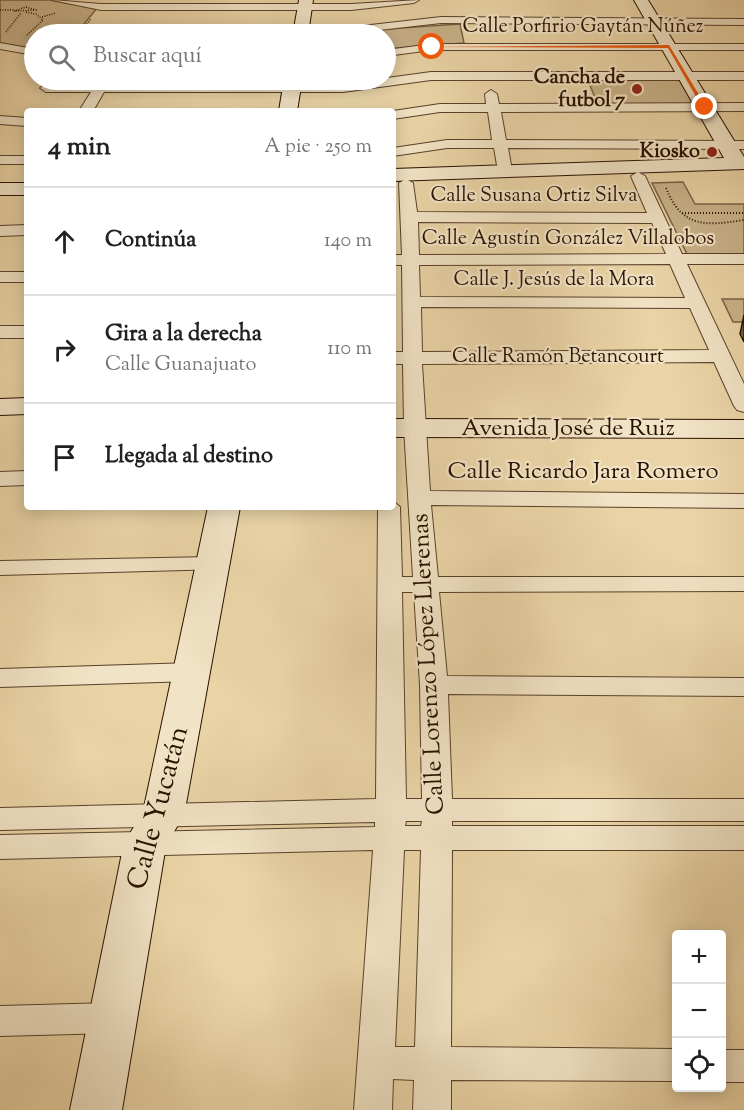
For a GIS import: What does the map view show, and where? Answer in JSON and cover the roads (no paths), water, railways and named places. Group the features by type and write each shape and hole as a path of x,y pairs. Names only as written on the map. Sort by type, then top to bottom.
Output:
{"street":[{"path":"57,0 101,7 147,3 306,4 351,7 414,0"},
{"path":"641,0 705,107 740,158"},
{"path":"135,24 147,3"},
{"path":"303,24 306,4"},
{"path":"472,15 495,108 505,171"},
{"path":"396,25 472,15 744,22"},
{"path":"0,46 24,50"},
{"name":"Calle Porfirio Gaytán Núñez","path":"396,52 432,47 483,61 669,47 744,47"},
{"path":"0,60 24,60"},
{"path":"396,81 431,76 483,61 686,75 744,75"},
{"path":"88,108 98,90"},
{"path":"289,108 292,90"},
{"path":"396,115 440,108 744,107"},
{"path":"0,120 24,122"},
{"path":"396,152 447,144 740,158"},
{"path":"398,180 505,171 740,158"},
{"path":"398,180 638,176 740,158"},
{"path":"0,160 24,160"},
{"path":"638,176 665,215 677,260 744,406"},
{"path":"0,179 24,179"},
{"name":"Calle Lorenzo López Llerenas","path":"398,180 410,217 402,260 410,302 403,358 403,422 421,498 434,685 437,824 432,1110"},
{"path":"0,189 24,189"},
{"name":"Calle Susana Ortiz Silva","path":"410,217 665,215"},
{"path":"0,231 24,230"},
{"name":"Calle Agustín González Villalobos","path":"402,260 744,259"},
{"path":"0,278 24,277"},
{"name":"Calle J. Jesús de la Mora","path":"410,302 698,303"},
{"path":"0,332 24,332"},
{"name":"Calle Ramón Betancourt","path":"403,358 722,356"},
{"path":"0,397 24,397"},
{"path":"0,407 24,406"},
{"name":"Avenida José de Ruiz","path":"403,422 744,416"},
{"name":"Avenida José de Ruiz","path":"403,422 744,429"},
{"path":"0,479 24,478"},
{"name":"Calle Ricardo Jara Romero","path":"421,498 744,501"},
{"name":"Calle Yucatán","path":"96,1110 111,1018 192,672 223,510"},
{"name":"Calle Lorenzo López Llerenas","path":"373,1110 389,824 391,585 389,510"},
{"path":"0,568 213,564"},
{"path":"391,585 744,584"},
{"path":"0,678 192,672"},
{"path":"434,685 744,687"},
{"path":"0,819 154,829 437,824 744,810"},
{"path":"437,824 744,838"},
{"path":"0,847 154,829"},
{"path":"0,1021 111,1018"},
{"path":"375,1063 672,1065"},
{"path":"726,1065 744,1065"}],"place":[{"name":"Cancha de futbol 7","path":"637,89"},
{"name":"Kiosko","path":"712,152"}]}
